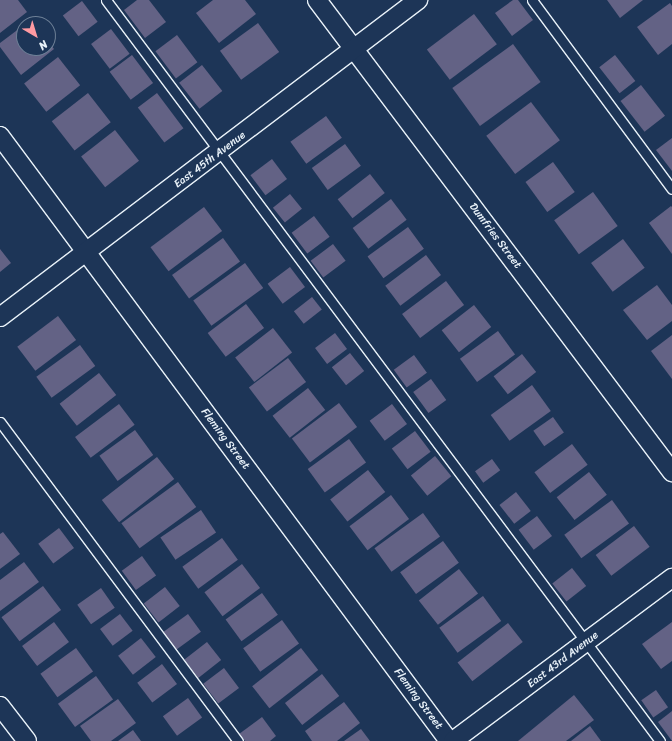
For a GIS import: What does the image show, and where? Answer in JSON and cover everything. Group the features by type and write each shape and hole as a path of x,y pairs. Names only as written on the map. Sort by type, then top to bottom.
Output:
{"street":[{"name":"Dumfries Street","path":"317,0 672,472"},
{"name":"East 45th Avenue","path":"0,317 219,153 418,0"},
{"name":"Fleming Street","path":"0,136 449,741"},
{"name":"East 43rd Avenue","path":"453,741 672,578"},
{"path":"0,706 27,741"}],"lane":[{"path":"106,0 660,741"},
{"path":"532,0 672,189"},
{"path":"0,422 238,741"}],"building":[{"path":"0,0 18,0 27,12 22,16 16,16 16,21 0,33"},
{"path":"137,0 149,0 166,22 145,38 124,10"},
{"path":"213,0 245,0 256,14 219,43 196,13"},
{"path":"513,0 518,0 533,20 512,36 495,13"},
{"path":"607,0 643,0 620,18"},
{"path":"82,1 98,22 78,36 63,15"},
{"path":"670,3 672,6 672,44 658,55 637,27"},
{"path":"474,14 497,44 450,80 427,50"},
{"path":"258,23 279,52 241,80 220,51"},
{"path":"111,29 130,54 110,69 91,44"},
{"path":"16,31 16,56 45,56 21,75 0,47 0,43"},
{"path":"177,35 197,62 176,78 155,51"},
{"path":"513,44 541,82 480,126 452,88"},
{"path":"132,55 153,83 131,100 110,72"},
{"path":"615,55 635,81 620,93 599,67"},
{"path":"58,57 80,85 46,112 24,83"},
{"path":"202,65 222,91 199,109 179,83"},
{"path":"641,85 665,116 645,132 621,101"},
{"path":"88,93 111,122 75,150 52,121"},
{"path":"157,93 183,128 164,143 138,107"},
{"path":"531,102 560,140 515,174 486,136"},
{"path":"326,116 342,138 306,164 290,142"},
{"path":"115,130 139,161 105,187 81,156"},
{"path":"672,138 672,171 656,150"},
{"path":"345,144 361,166 328,190 312,168"},
{"path":"272,159 287,179 265,195 250,175"},
{"path":"553,162 575,192 547,212 525,182"},
{"path":"370,174 385,193 352,218 338,199"},
{"path":"593,192 618,226 579,254 554,220"},
{"path":"290,194 302,209 285,223 273,208"},
{"path":"391,199 407,220 368,249 353,228"},
{"path":"671,206 672,207 672,254 649,223"},
{"path":"204,207 222,231 169,271 150,247"},
{"path":"314,216 330,237 307,254 292,233"},
{"path":"408,227 424,249 383,278 368,256"},
{"path":"223,238 240,261 189,298 172,275"},
{"path":"623,239 645,268 613,292 591,263"},
{"path":"333,244 346,261 323,278 311,261"},
{"path":"0,249 11,263 0,272"},
{"path":"426,255 441,275 400,306 385,286"},
{"path":"245,263 263,288 211,326 193,301"},
{"path":"290,267 305,287 283,304 268,284"},
{"path":"446,281 464,305 420,338 402,314"},
{"path":"657,285 672,305 672,321 647,340 623,310"},
{"path":"312,297 322,310 304,324 294,311"},
{"path":"246,304 264,328 226,357 208,333"},
{"path":"474,305 491,327 459,352 442,330"},
{"path":"58,316 76,340 35,371 17,347"},
{"path":"273,328 292,352 254,382 235,358"},
{"path":"498,331 515,354 477,382 460,359"},
{"path":"335,333 347,349 327,364 315,348"},
{"path":"672,335 672,379 651,351"},
{"path":"80,345 95,366 52,398 36,377"},
{"path":"350,353 364,371 346,385 332,367"},
{"path":"522,354 536,372 508,394 494,376"},
{"path":"414,355 427,373 407,387 394,370"},
{"path":"288,358 306,382 267,411 249,387"},
{"path":"99,373 116,395 77,426 60,404"},
{"path":"431,379 446,400 428,413 413,392"},
{"path":"532,385 551,411 510,441 491,415"},
{"path":"308,388 325,410 290,438 273,416"},
{"path":"339,403 357,427 310,462 292,439"},
{"path":"119,404 135,425 91,458 75,437"},
{"path":"392,404 407,424 385,441 370,421"},
{"path":"553,417 564,433 544,446 533,431"},
{"path":"135,430 153,455 118,481 99,456"},
{"path":"415,431 431,452 407,469 392,448"},
{"path":"349,439 366,462 325,492 308,469"},
{"path":"572,444 588,465 550,493 534,472"},
{"path":"435,456 451,476 427,496 411,476"},
{"path":"157,457 174,479 119,522 102,500"},
{"path":"492,459 500,470 483,483 475,471"},
{"path":"368,470 385,492 347,522 330,500"},
{"path":"589,472 607,495 575,520 557,497"},
{"path":"178,482 196,507 140,548 121,523"},
{"path":"516,492 531,511 514,524 499,505"},
{"path":"391,495 409,519 368,550 349,526"},
{"path":"612,500 629,523 581,558 564,535"},
{"path":"201,510 216,532 175,560 160,537"},
{"path":"423,513 440,536 392,572 374,548"},
{"path":"537,516 552,536 534,550 519,530"},
{"path":"634,526 650,547 611,576 596,555"},
{"path":"59,528 74,548 53,564 38,544"},
{"path":"3,532 20,554 0,569 0,534"},
{"path":"222,538 238,560 198,589 182,567"},
{"path":"443,541 459,563 416,594 400,572"},
{"path":"142,556 156,575 136,590 122,571"},
{"path":"24,562 39,582 0,611 0,580"},
{"path":"242,564 260,588 223,616 204,592"},
{"path":"572,568 586,586 566,602 552,583"},
{"path":"459,569 478,593 438,625 419,600"},
{"path":"43,586 61,610 20,641 1,617"},
{"path":"165,587 180,606 158,623 144,604"},
{"path":"101,588 115,608 91,624 77,605"},
{"path":"262,593 278,615 241,641 226,619"},
{"path":"483,596 501,621 458,653 439,628"},
{"path":"120,614 133,631 113,646 100,629"},
{"path":"188,614 201,632 176,650 163,632"},
{"path":"282,620 299,643 260,672 243,648"},
{"path":"54,622 69,642 37,666 22,646"},
{"path":"672,622 672,661 661,669 642,644"},
{"path":"508,623 523,642 472,681 458,662"},
{"path":"141,638 156,657 133,675 118,656"},
{"path":"207,642 221,660 198,678 184,660"},
{"path":"76,648 93,671 57,697 40,674"},
{"path":"301,648 318,670 269,708 252,686"},
{"path":"162,664 177,684 152,703 137,683"},
{"path":"224,668 239,688 218,704 203,684"},
{"path":"322,674 339,696 302,725 285,703"},
{"path":"96,676 113,699 75,727 58,704"},
{"path":"656,690 668,707 653,718 641,700"},
{"path":"574,695 594,720 566,741 518,741"},
{"path":"188,698 202,717 177,736 163,716"},
{"path":"118,699 136,723 111,741 91,741 80,726"},
{"path":"344,702 360,723 337,741 312,741 305,731"},
{"path":"672,711 672,741 658,722"},
{"path":"262,717 276,736 270,741 245,741 239,734"},
{"path":"590,726 601,741 571,741"},
{"path":"361,729 370,741 344,741"},
{"path":"133,730 141,741 118,741"}]}
